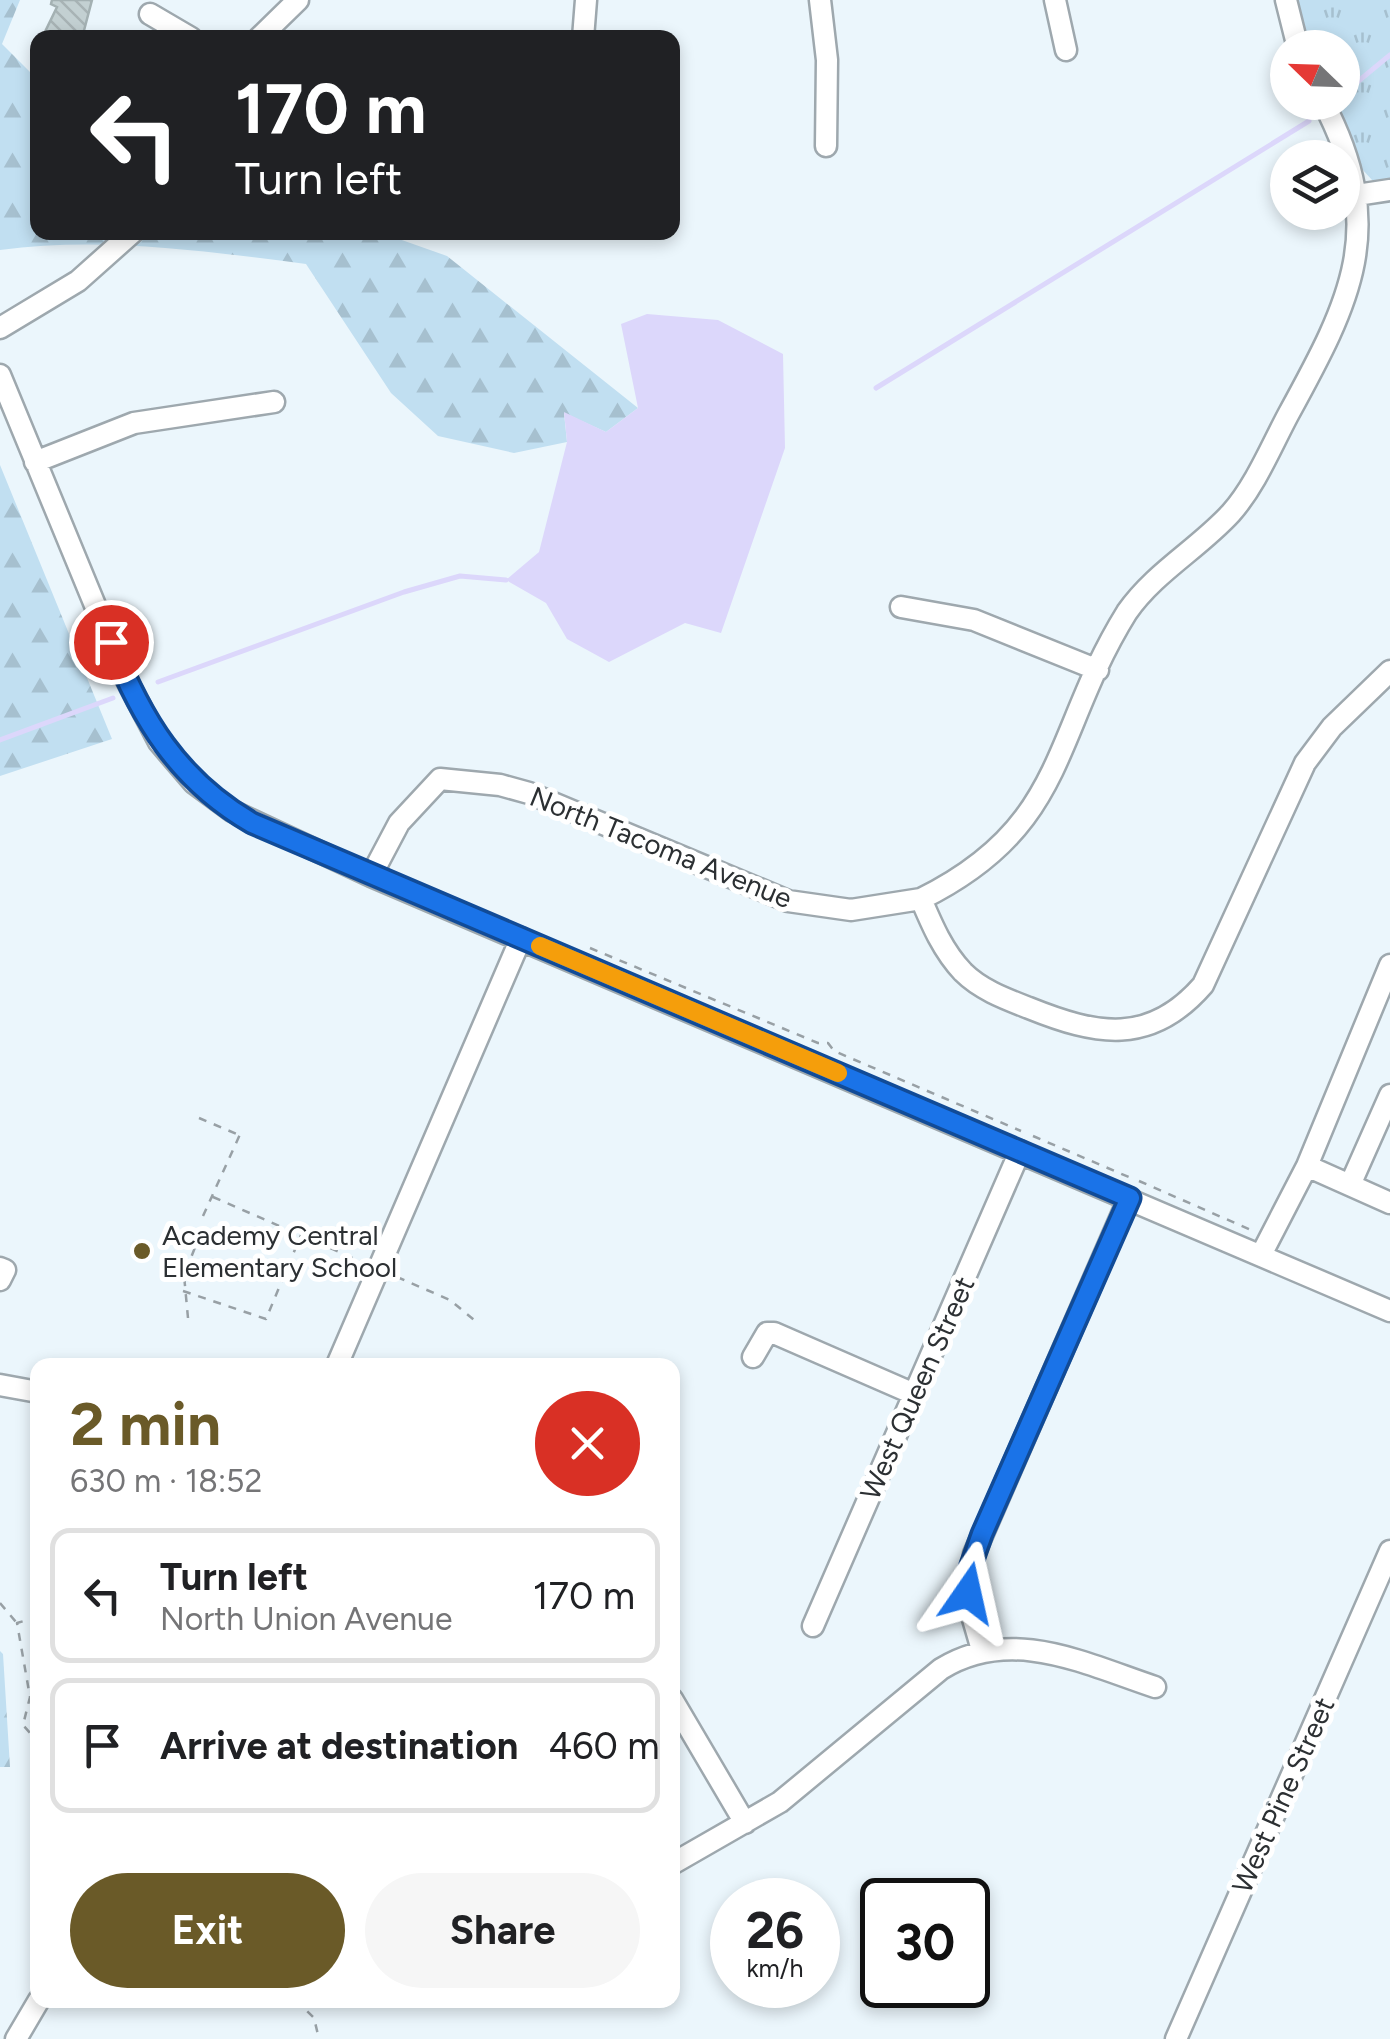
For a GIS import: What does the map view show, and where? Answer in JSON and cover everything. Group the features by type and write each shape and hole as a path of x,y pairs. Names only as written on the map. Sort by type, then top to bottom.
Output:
{"street":[{"path":"266,30 298,0"},
{"path":"584,30 586,0"},
{"path":"820,0 826,60 826,146"},
{"path":"1055,0 1066,50"},
{"path":"1286,0 1294,30"},
{"path":"150,14 177,30"},
{"path":"1360,195 1390,190"},
{"path":"1356,230 1356,251 1342,313 1265,458 1230,513 1136,600 1098,670 1045,788 1020,826 980,866 921,899 950,956 984,988 1072,1026 1100,1032 1126,1030 1161,1018 1202,984 1305,763 1332,728 1390,671"},
{"path":"0,328 78,281 124,240"},
{"path":"0,375 123,673 160,742 194,783 232,811 371,876 1390,1310"},
{"path":"36,462 134,423 274,402"},
{"path":"900,607 974,620 1098,670"},
{"name":"North Tacoma Avenue","path":"371,876 399,824 440,779 510,786 788,901 851,910 921,899"},
{"path":"340,1358 521,938"},
{"path":"1261,1255 1307,1166 1388,975"},
{"path":"1350,1186 1390,1094"},
{"name":"West Queen Street","path":"813,1626 1020,1151"},
{"path":"1307,1166 1390,1204"},
{"path":"982,1650 969,1605 974,1554 1130,1198"},
{"path":"0,1268 5,1270 0,1280"},
{"path":"753,1357 767,1333 774,1333 914,1394"},
{"path":"0,1385 30,1391"},
{"name":"West Pine Street","path":"1176,2039 1390,1552"},
{"path":"680,1860 803,1785 941,1669 982,1650 1034,1649 1155,1687"},
{"path":"680,1712 745,1823"},
{"path":"16,2039 34,2008"}],"path":[{"path":"588,948 818,1044 828,1043 834,1050 1255,1232"},
{"path":"199,1118 241,1132 203,1216"},
{"path":"212,1196 450,1300 480,1324"},
{"path":"183,1291 266,1319 301,1235"},
{"path":"188,1318 184,1275 196,1246"},
{"path":"267,1292 275,1295"},
{"path":"0,1603 16,1623 30,1697 23,1725 30,1733"},
{"path":"16,1623 30,1619"},
{"path":"304,2008 314,2018 319,2039"}],"green space":[{"path":"0,0 20,0 2,44 30,72 30,240 402,240 447,256 638,408 606,432 564,413 567,442 514,453 438,436 391,393 306,264 115,245 0,250"},
{"path":"1298,0 1390,0 1390,181 1372,180 1362,169 1360,140 1350,140 1342,120 1360,120 1360,30 1304,30"},
{"path":"0,465 112,739 0,776"},
{"path":"0,1651 3,1654 10,1767 0,1767"}],"shaded area":[{"path":"647,314 718,320 783,354 785,448 721,633 685,623 609,662 567,639 546,603 506,580 539,552 567,442 564,412 606,432 638,408 621,324"}],"building":[{"path":"52,0 92,0 84,30 46,30 57,7 51,4"}],"waterway":[{"path":"1360,80 1390,55"},
{"path":"876,388 1309,121"},
{"path":"158,682 404,592 460,576 506,580"},
{"path":"0,740 113,698"}],"slow traffic":[{"path":"540,946 838,1073"}],"place":[{"name":"Academy Central Elementary School","path":"142,1251"}],"route":[{"path":"111,642 138,704 160,742 194,783 252,823 1130,1198 982,1534 970,1568 968,1593"}]}
